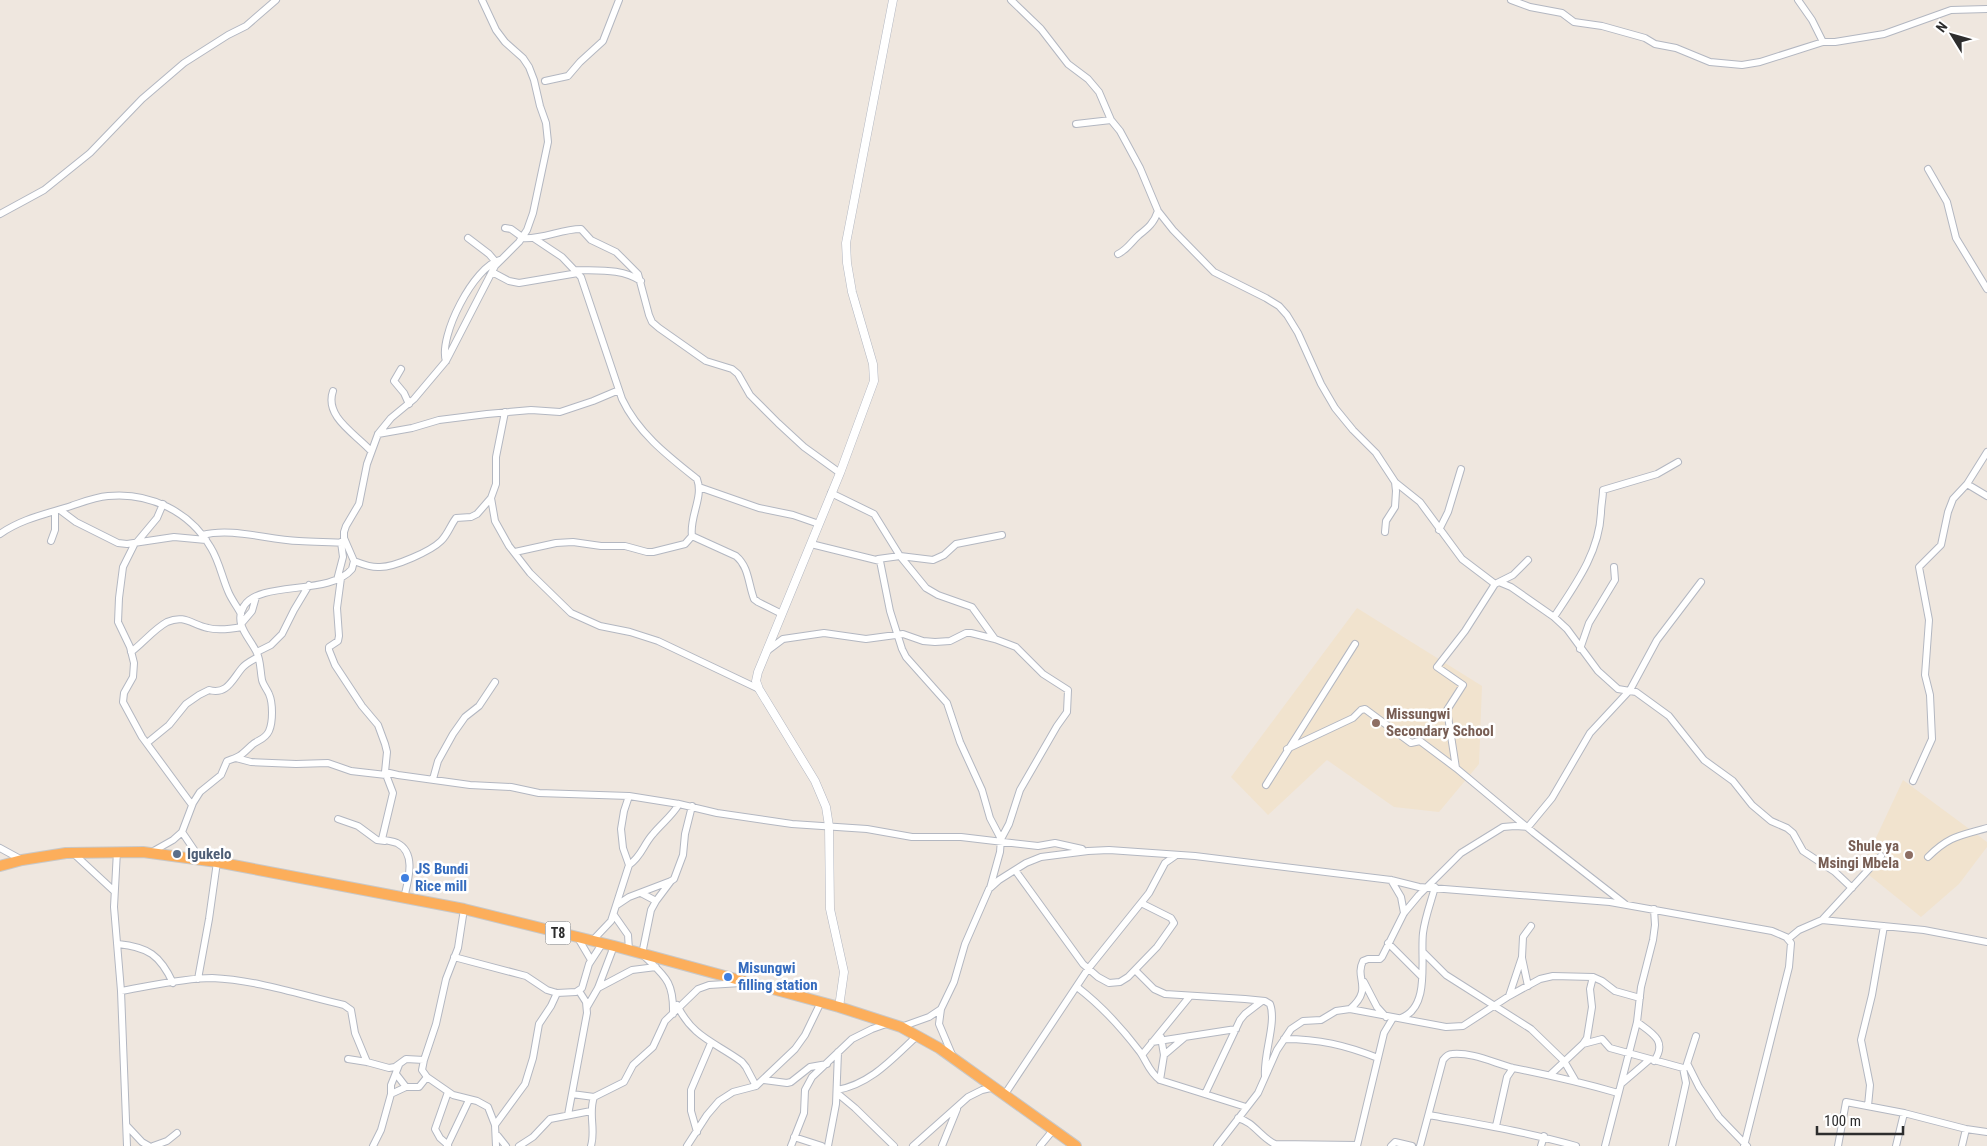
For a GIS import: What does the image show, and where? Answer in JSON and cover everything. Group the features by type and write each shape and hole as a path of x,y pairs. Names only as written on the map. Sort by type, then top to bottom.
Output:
{"highway":[{"name":"T8","path":"0,866 22,860 72,853 117,851 150,853 217,862 464,909 614,946 839,1007 901,1027 953,1058 1076,1146"}],"street":[{"path":"0,214 44,190 90,153 142,99 184,63 246,26 276,0"},
{"path":"446,361 444,349 456,313 473,282 489,264 497,261 522,238 533,213 548,142 548,130 529,67 524,58 505,42 496,30 482,0"},
{"path":"545,81 568,76 603,41 619,0"},
{"path":"839,1007 844,972 830,909 829,826 826,807 815,781 756,681 758,672 840,473 874,381 873,364 850,282 846,243 893,0"},
{"path":"1011,0 1041,29 1068,64 1088,79 1100,92 1111,120 1120,131 1140,168 1158,211 1173,230 1214,272 1279,306 1298,333 1321,384 1335,408 1353,430 1376,453 1395,482 1420,502 1438,530 1462,559 1497,583 1511,587 1554,617 1567,629 1598,671 1618,689 1636,692 1669,716 1704,760 1733,781 1752,805 1771,821 1787,828 1793,833 1802,850 1836,872 1852,888"},
{"path":"1511,0 1530,7 1562,13 1574,22 1602,26 1645,38 1655,44 1667,48 1676,48 1710,62 1742,65 1823,42 1836,42 1884,34 1951,10 1987,8"},
{"path":"1798,0 1812,20 1823,42"},
{"path":"1076,124 1111,120"},
{"path":"1928,169 1947,202 1956,238 1987,289"},
{"path":"1118,254 1129,248 1139,235 1148,230 1158,211"},
{"path":"505,228 511,229 522,238 535,239 546,237 560,230 581,230 591,240 621,256 638,274 652,322 706,361 732,369 738,374 750,395 778,423 804,447 840,473"},
{"path":"468,238 497,261"},
{"path":"515,552 573,542 602,546 625,546 647,552 685,544 692,536 691,528 699,487 697,479 659,448 637,425 618,390 584,285 577,272 562,257 535,239"},
{"path":"385,841 382,839 383,829 393,793 385,773 387,752 382,732 335,664 329,650 340,636 338,608 339,579 346,526 359,504 371,451 378,434 390,418 408,404 446,361 497,261"},
{"path":"492,272 509,281 519,283 577,272 614,271 629,274 640,281"},
{"path":"401,369 394,381 404,393 408,404"},
{"path":"378,434 406,430 440,420 505,412 531,410 560,412 618,390"},
{"path":"333,391 331,404 336,415 371,451"},
{"path":"344,543 354,561 381,568 428,550 440,542 456,518 471,517 477,514 490,498 496,484 496,457 505,412"},
{"path":"1913,781 1932,739 1930,695 1925,675 1929,620 1920,568 1941,545 1948,512 1953,499 1967,484 1987,452"},
{"path":"1554,617 1590,559 1601,523 1603,490 1657,474 1678,462"},
{"path":"1438,530 1448,512 1461,469"},
{"path":"1385,532 1386,521 1395,506 1395,482"},
{"path":"1967,484 1987,496"},
{"path":"699,487 758,508 793,515 819,524"},
{"path":"831,493 874,514 900,556 931,592 972,607 995,639"},
{"path":"0,534 18,523 106,496 137,498 153,500 182,516 204,537 217,559 227,590 241,614 246,637 257,654 262,682 270,699 271,725 266,736 252,745 242,755 227,761 222,775 200,792 192,805 182,832 173,840 150,853"},
{"path":"490,498 495,521 515,552 530,573 567,610 577,617 600,626 630,632 658,641 759,689"},
{"path":"163,504 157,518 136,542 123,567 118,620 131,652 134,670 133,677 124,693 124,702 147,743 192,805"},
{"path":"58,511 109,539 121,543 174,537 204,537 212,532 299,541 344,543"},
{"path":"51,541 58,511"},
{"path":"811,544 878,559 900,556 938,559 956,544 1002,535"},
{"path":"692,536 736,556 742,561 746,567 754,599 782,614"},
{"path":"878,559 882,567 890,611 906,657 947,703 960,742 982,790 990,818 1001,841"},
{"path":"1456,768 1446,710 1463,685 1437,667 1465,631 1497,583 1514,575 1528,560"},
{"path":"241,614 246,604 256,597 269,592 339,579 352,569 354,561"},
{"path":"1580,649 1589,623 1615,580 1614,567"},
{"path":"1528,827 1552,798 1590,733 1630,690 1657,640 1701,582"},
{"path":"147,743 162,732 193,699 209,690 216,692 224,690 246,664 278,639 309,585"},
{"path":"131,652 163,625 174,620 193,621 216,630 224,630 242,625 252,611 256,597"},
{"path":"767,651 783,639 824,633 866,639 908,635 923,641 935,642 950,640 966,633 995,639 1016,647 1039,670 1069,692 1066,712 1020,790 1001,841 989,889 965,944 954,982 940,1009 938,1024 953,1058"},
{"path":"1266,785 1355,644"},
{"path":"432,779 438,761 465,717 479,706 495,682"},
{"path":"1287,749 1353,718 1361,710 1365,709 1411,743 1420,741 1626,904"},
{"path":"236,758 251,762 328,763 352,771 385,773 539,793 630,796 692,806 717,813 792,824 867,828 912,836 961,837 1038,846 1055,843 1088,851"},
{"path":"629,865 623,848 621,829 624,811 630,796"},
{"path":"454,957 526,976 547,990 557,993 580,990 584,984 597,942 614,915 629,865 639,857 651,836 671,816 679,804"},
{"path":"673,1014 671,987 656,967 642,954 651,910 656,900 677,874 683,855 685,834 692,806"},
{"path":"338,819 358,826 377,840 398,844 408,856 409,874 404,898"},
{"path":"1432,887 1423,932 1420,997 1412,1012 1391,1017 1377,1007 1363,981 1360,970 1363,961 1380,959 1404,913 1432,887 1461,853 1503,827 1528,827"},
{"path":"1928,857 1943,842 1987,828"},
{"path":"182,832 201,860"},
{"path":"1027,844 1048,856"},
{"path":"0,848 22,860"},
{"path":"117,851 114,891 121,991 127,1146"},
{"path":"989,889 1026,862 1048,856 1088,851 1176,855 1391,880 1418,887 1626,904 1772,931 1791,942 1789,967 1746,1145"},
{"path":"72,853 114,891"},
{"path":"1005,1094 1088,969 1141,903 1165,863 1176,855"},
{"path":"1788,939 1798,930 1822,920 1880,856"},
{"path":"198,979 217,862"},
{"path":"1015,870 1088,969 1104,980 1114,984 1120,982 1135,970 1161,942 1174,923 1171,918 1141,903"},
{"path":"1391,880 1401,897 1404,913"},
{"path":"617,905 628,897 671,881"},
{"path":"641,892 656,900"},
{"path":"464,909 461,936 446,979 436,1024 422,1070 427,1078 457,1098 477,1101 488,1107 497,1135 506,1146"},
{"path":"1605,1146 1637,1022 1640,998 1654,940 1654,909"},
{"path":"614,915 628,935 629,950"},
{"path":"1822,920 1924,930 1987,942"},
{"path":"1528,986 1522,957 1523,937 1531,926"},
{"path":"1868,1106 1870,1085 1861,1040 1872,995 1884,926"},
{"path":"578,938 591,960"},
{"path":"1388,943 1422,977"},
{"path":"118,944 141,948 160,962 172,983"},
{"path":"568,1115 580,1056 587,1007 598,988 614,946"},
{"path":"1423,952 1446,975 1531,1029 1564,1062 1575,1080"},
{"path":"1509,996 1522,957"},
{"path":"598,988 632,970 656,967"},
{"path":"1135,970 1159,992 1262,1001 1270,1004 1272,1013 1265,1060 1265,1078"},
{"path":"1217,1146 1258,1093 1284,1039 1291,1029 1300,1022 1321,1020 1336,1010 1350,1009 1446,1027 1463,1026 1509,996 1540,979 1553,976 1593,977 1615,991 1640,998"},
{"path":"1550,1075 1583,1044 1589,1033 1592,1007 1590,989 1593,977"},
{"path":"121,991 198,979 240,981 262,984 347,1006 351,1010 355,1034 367,1062"},
{"path":"1362,1012 1360,998 1363,981"},
{"path":"572,1094 594,1097 626,1080 633,1065 653,1047 665,1021 703,986 745,982"},
{"path":"1077,987 1113,1018 1142,1055 1149,1069 1160,1080 1246,1107"},
{"path":"580,990 587,1007"},
{"path":"495,1125 525,1084 533,1058 539,1024 557,993"},
{"path":"1142,1055 1152,1042 1160,1036 1190,996"},
{"path":"673,998 678,1009 696,1032 711,1044 742,1062 756,1086"},
{"path":"1350,1009 1360,998"},
{"path":"1205,1094 1245,1014 1262,1001"},
{"path":"688,1146 707,1115 719,1101 733,1092 756,1086 800,1045 821,1002"},
{"path":"901,1027 929,1017 940,1009"},
{"path":"1238,1118 1245,1120 1267,1140 1275,1144 1357,1146 1386,1027 1391,1017"},
{"path":"1621,1084 1660,1052 1656,1037 1637,1022"},
{"path":"791,1146 804,1113 805,1090 808,1083 852,1038 890,1023"},
{"path":"1160,1036 1185,1037 1236,1029"},
{"path":"837,1091 856,1086 870,1077 917,1036"},
{"path":"1160,1036 1164,1055 1160,1080"},
{"path":"1672,1146 1686,1083 1686,1067 1696,1036"},
{"path":"1164,1055 1185,1037"},
{"path":"1284,1039 1322,1040 1378,1058"},
{"path":"1583,1044 1602,1039 1610,1048 1686,1067 1719,1117 1746,1145"},
{"path":"697,1132 691,1110 691,1090 711,1044"},
{"path":"828,1146 837,1091 838,1052"},
{"path":"1420,1146 1443,1060 1446,1056 1452,1054 1575,1080 1618,1093"},
{"path":"1627,1061 1640,1057"},
{"path":"348,1059 389,1068 406,1060 424,1060"},
{"path":"373,1146 381,1130 399,1064"},
{"path":"764,1080 791,1082 810,1066 827,1064"},
{"path":"1504,1065 1507,1077"},
{"path":"1496,1126 1507,1077 1513,1068"},
{"path":"396,1074 406,1087"},
{"path":"391,1094 406,1087 419,1087 427,1078"},
{"path":"913,1146 975,1093 995,1087"},
{"path":"837,1091 894,1146"},
{"path":"448,1092 435,1129 440,1138 448,1145 469,1100"},
{"path":"591,1146 594,1131 591,1111 594,1097"},
{"path":"1838,1146 1846,1102 1987,1132"},
{"path":"942,1146 957,1109"},
{"path":"520,1146 550,1119 591,1111"},
{"path":"1896,1146 1904,1113"},
{"path":"1429,1114 1544,1136 1576,1146"},
{"path":"127,1126 142,1142 151,1146 167,1141 177,1133"},
{"path":"1962,1146 1966,1129"},
{"path":"1040,1146 1054,1130"},
{"path":"496,1146 497,1135"},
{"path":"1541,1146 1544,1136"},
{"path":"794,1137 822,1146"},
{"path":"1391,1146 1396,1142 1412,1146"}],"shaded area":[{"name":"Missungwi Secondary School","path":"1357,608 1482,686 1479,764 1439,812 1394,807 1327,760 1268,815 1231,777"},
{"path":"1903,780 1987,842 1987,847 1959,884 1921,917 1859,867 1867,857"}],"place":[{"name":"Missungwi Secondary School","path":"1376,723"},
{"name":"Igukelo","path":"177,854"},
{"name":"Shule ya Msingi Mbela","path":"1909,855"},
{"name":"JS Bundi Rice mill","path":"405,878"},
{"name":"Misungwi filling station","path":"728,977"}]}
